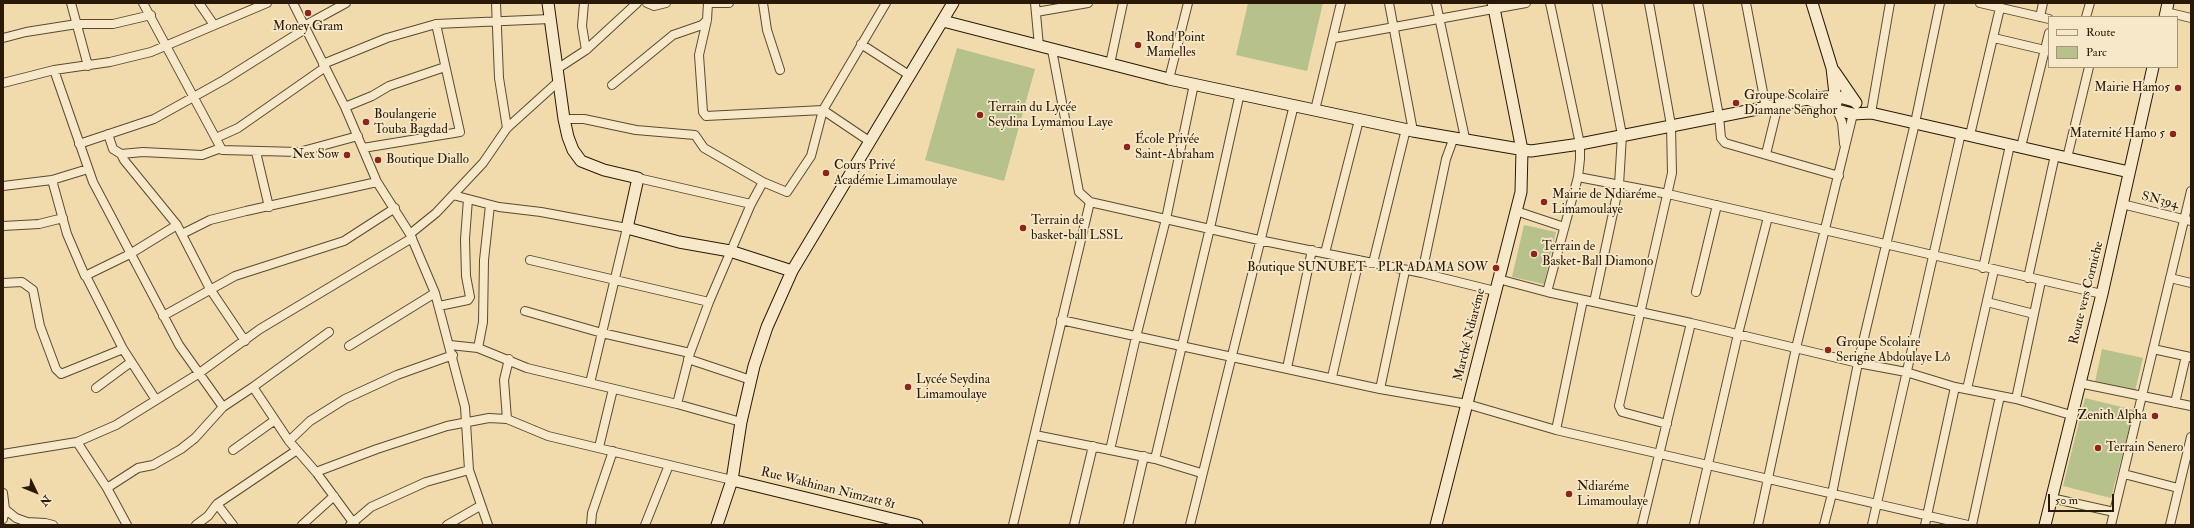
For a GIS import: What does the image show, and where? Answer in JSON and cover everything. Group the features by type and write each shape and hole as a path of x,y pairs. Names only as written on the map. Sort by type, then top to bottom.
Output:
{"street":[{"path":"71,3 88,66"},
{"path":"143,3 151,15 221,148 225,151 298,152 358,136"},
{"path":"200,3 214,25"},
{"path":"3,83 54,70 88,66 151,52 267,3"},
{"path":"293,3 323,66 345,107 377,182 395,208 411,236 435,293 453,356 467,423 469,470 480,506 488,525"},
{"path":"79,144 154,119 224,80 346,3"},
{"path":"496,3 499,78 507,128"},
{"path":"548,3 564,119 573,150 581,161 604,170 751,204"},
{"path":"584,3 582,26 586,50"},
{"path":"557,69 586,50 638,3"},
{"path":"647,3 654,6 666,3"},
{"path":"708,3 707,20 699,55 704,112 706,116 823,110 869,141"},
{"path":"712,3 729,3"},
{"path":"763,3 767,30 780,70"},
{"path":"564,119 584,119 631,130 697,136 704,148 763,182 784,192 790,191 811,156 823,110 886,3"},
{"path":"717,525 732,480 741,422 751,380 767,327 792,272 869,141 953,3"},
{"path":"1035,3 1039,46"},
{"path":"1036,12 1088,3"},
{"path":"1110,64 1123,3"},
{"path":"1169,79 1188,3"},
{"path":"1315,110 1334,38 1341,3"},
{"path":"1373,263 1410,130 1395,27 1389,3"},
{"path":"1422,273 1446,159 1459,138 1436,3"},
{"path":"1334,38 1439,20 1494,6 1526,3"},
{"path":"1546,292 1578,177 1580,164 1580,144 1550,3"},
{"path":"1594,302 1619,185 1622,135 1597,3"},
{"path":"1649,3 1671,125 1672,158 1668,194 1619,408 1622,412 1667,424"},
{"path":"1698,3 1719,116 1721,138 1725,143 1839,176"},
{"path":"1746,3 1766,108"},
{"path":"1812,3 1832,68 1837,110 1842,122 1844,149"},
{"path":"1869,113 1890,3"},
{"path":"1824,525 1832,494 1858,363 1915,123 1940,3"},
{"path":"2040,17 2043,3"},
{"path":"2086,16 2090,3"},
{"path":"1985,4 2048,19"},
{"name":"Marché Ndiaréme","path":"1436,525 1521,192 1522,150 1494,6"},
{"path":"1872,525 1906,372 1934,256 1966,134 1994,38 2000,8"},
{"path":"2166,11 2191,18"},
{"path":"3,38 26,32 77,24 113,24 151,15"},
{"path":"216,138 238,128 323,66 388,38 436,24 550,19"},
{"path":"612,85 673,36 702,24 707,20"},
{"path":"943,21 1169,79 1240,93 1359,120 1522,150 1536,151 1580,144 1808,99 1836,96 1854,101"},
{"path":"363,148 460,132 436,24"},
{"path":"1982,268 2016,146 2047,51 1994,38"},
{"path":"861,44 909,75"},
{"path":"1052,50 1079,192 1090,202 1259,240 1406,271 1422,273 1495,292"},
{"path":"345,107 372,96 389,86 445,67"},
{"path":"1832,68 1854,101 1869,113"},
{"path":"2068,158 2089,68"},
{"name":"Route vers Corniche","path":"2045,525 2102,294 2153,68"},
{"path":"54,70 88,169 130,254 163,316 198,374 224,407"},
{"path":"3,454 77,442 116,425 198,374 245,341 262,327 411,236 483,163 507,128 559,81"},
{"path":"1110,450 1136,337 1166,219 1194,84"},
{"path":"1155,459 1210,228 1240,93"},
{"path":"1808,99 1837,110 1853,114 1869,113 2129,172"},
{"path":"1758,525 1796,348 1824,231 1839,176 1853,114 1854,101"},
{"path":"1190,525 1201,473 1232,358 1259,240 1294,105"},
{"path":"1766,154 1778,105"},
{"path":"1325,253 1359,120"},
{"path":"108,134 113,149 121,154 124,160 177,225 210,289 245,341"},
{"path":"121,154 143,152 202,155 221,148"},
{"path":"256,152 269,207"},
{"path":"2028,278 2054,155"},
{"path":"3,186 52,180 88,169"},
{"path":"1578,177 1668,194 1982,268 2102,294"},
{"path":"590,383 638,178"},
{"path":"52,180 74,253 123,349 156,400"},
{"path":"182,234 210,220 377,182"},
{"path":"677,404 689,356 709,302 751,204 763,182"},
{"path":"2111,525 2170,278 2188,220 2191,192"},
{"path":"453,195 490,205 627,228 679,242 730,251 792,272"},
{"path":"439,306 470,299 466,276 465,239 468,199"},
{"path":"1013,525 1090,202"},
{"name":"SN394","path":"2122,204 2188,220"},
{"path":"478,348 483,322 484,260 490,205"},
{"path":"1696,292 1717,205"},
{"path":"163,316 222,282 264,266 344,242 395,208"},
{"path":"1516,211 1564,227"},
{"path":"1694,525 1738,334 1768,217"},
{"path":"3,226 39,224 63,218"},
{"path":"86,276 130,254 177,225"},
{"path":"1287,368 1312,250"},
{"path":"530,260 709,302"},
{"path":"1332,377 1359,260"},
{"path":"1967,389 1994,270"},
{"path":"1380,389 1406,271"},
{"path":"2170,278 2191,282"},
{"path":"1498,279 1546,292 1691,323 1858,363 1906,372 1955,387 2016,399 2071,415"},
{"path":"2016,399 2041,281"},
{"path":"3,283 22,282 32,290 40,326 56,369 61,374 123,349"},
{"path":"349,346 406,309 435,293"},
{"path":"1556,430 1583,300"},
{"path":"1987,302 2034,314"},
{"path":"525,311 689,356 751,380"},
{"path":"1061,320 1232,358 1332,377 1380,389 1467,404 1556,430 1769,478 1877,505 1926,521 1970,525 2000,396"},
{"path":"1642,525 1691,323"},
{"path":"107,488 138,468 152,465 181,449 195,438 224,407 253,388 329,332"},
{"path":"450,345 478,348 509,359 527,368 677,404 741,422"},
{"path":"2153,349 2188,357 2175,403"},
{"path":"289,441 310,421 345,399 397,375 453,356"},
{"path":"507,419 504,380 509,359"},
{"path":"96,388 131,362"},
{"path":"2079,383 2191,406"},
{"path":"1926,521 1955,387"},
{"path":"253,388 289,441 316,472 353,524 371,508 426,482 469,470"},
{"path":"599,447 613,389"},
{"path":"316,472 377,449 447,426 489,418 507,419 548,436 732,480"},
{"path":"233,450 275,420"},
{"path":"1035,434 1144,456 1201,473"},
{"path":"2170,525 2178,488 2188,460 2191,437"},
{"path":"77,442 107,488 128,525"},
{"path":"1074,525 1093,446"},
{"path":"196,525 208,516 218,504 297,450"},
{"path":"591,525 592,512 613,451"},
{"path":"1128,525 1144,456"},
{"path":"645,525 669,466"},
{"path":"2124,474 2178,488"},
{"name":"Rue Wakhinan Nimzatt 81","path":"732,480 917,525"},
{"path":"3,493 5,509 3,519"},
{"path":"302,525 334,496"},
{"path":"2051,498 2114,512"},
{"path":"218,504 233,525"},
{"path":"447,525 480,506"},
{"path":"5,509 16,518 27,522 45,522 53,525"}],"green space":[{"path":"1248,3 1323,3 1307,71 1236,55"},
{"name":"Terrain du Lycée Seydina Lymamou Laye","path":"957,48 1035,69 1004,181 925,160"},
{"name":"Terrain de Basket-Ball Diamono","path":"1524,225 1556,232 1544,284 1512,277"},
{"path":"2102,349 2143,358 2135,391 2095,382"},
{"name":"Terrain Senero","path":"2085,398 2134,410 2111,498 2063,486"}],"place":[{"name":"Money Gram","path":"308,13"},
{"name":"Rond Point Mamelles","path":"1138,45"},
{"name":"Mairie Hamo5","path":"2178,88"},
{"name":"Groupe Scolaire Diamane Senghor","path":"1736,103"},
{"name":"Terrain du Lycée Seydina Lymamou Laye","path":"980,115"},
{"name":"Boulangerie Touba Bagdad","path":"366,122"},
{"name":"Maternité Hamo 5","path":"2173,134"},
{"name":"École Privée Saint-Abraham","path":"1127,147"},
{"name":"Nex Sow","path":"347,155"},
{"name":"Boutique Diallo","path":"378,160"},
{"name":"Cours Privé Académie Limamoulaye","path":"826,173"},
{"name":"Mairie de Ndiaréme Limamoulaye","path":"1544,202"},
{"name":"Terrain de basket-ball LSSL","path":"1023,228"},
{"name":"Terrain de Basket-Ball Diamono","path":"1534,254"},
{"name":"Boutique SUNUBET – PLR ADAMA SOW","path":"1496,268"},
{"name":"Groupe Scolaire Serigne Abdoulaye Lô","path":"1828,350"},
{"name":"Lycée Seydina Limamoulaye","path":"908,387"},
{"name":"Zenith Alpha","path":"2155,416"},
{"name":"Terrain Senero","path":"2098,448"},
{"name":"Ndiaréme Limamoulaye","path":"1569,494"}]}
